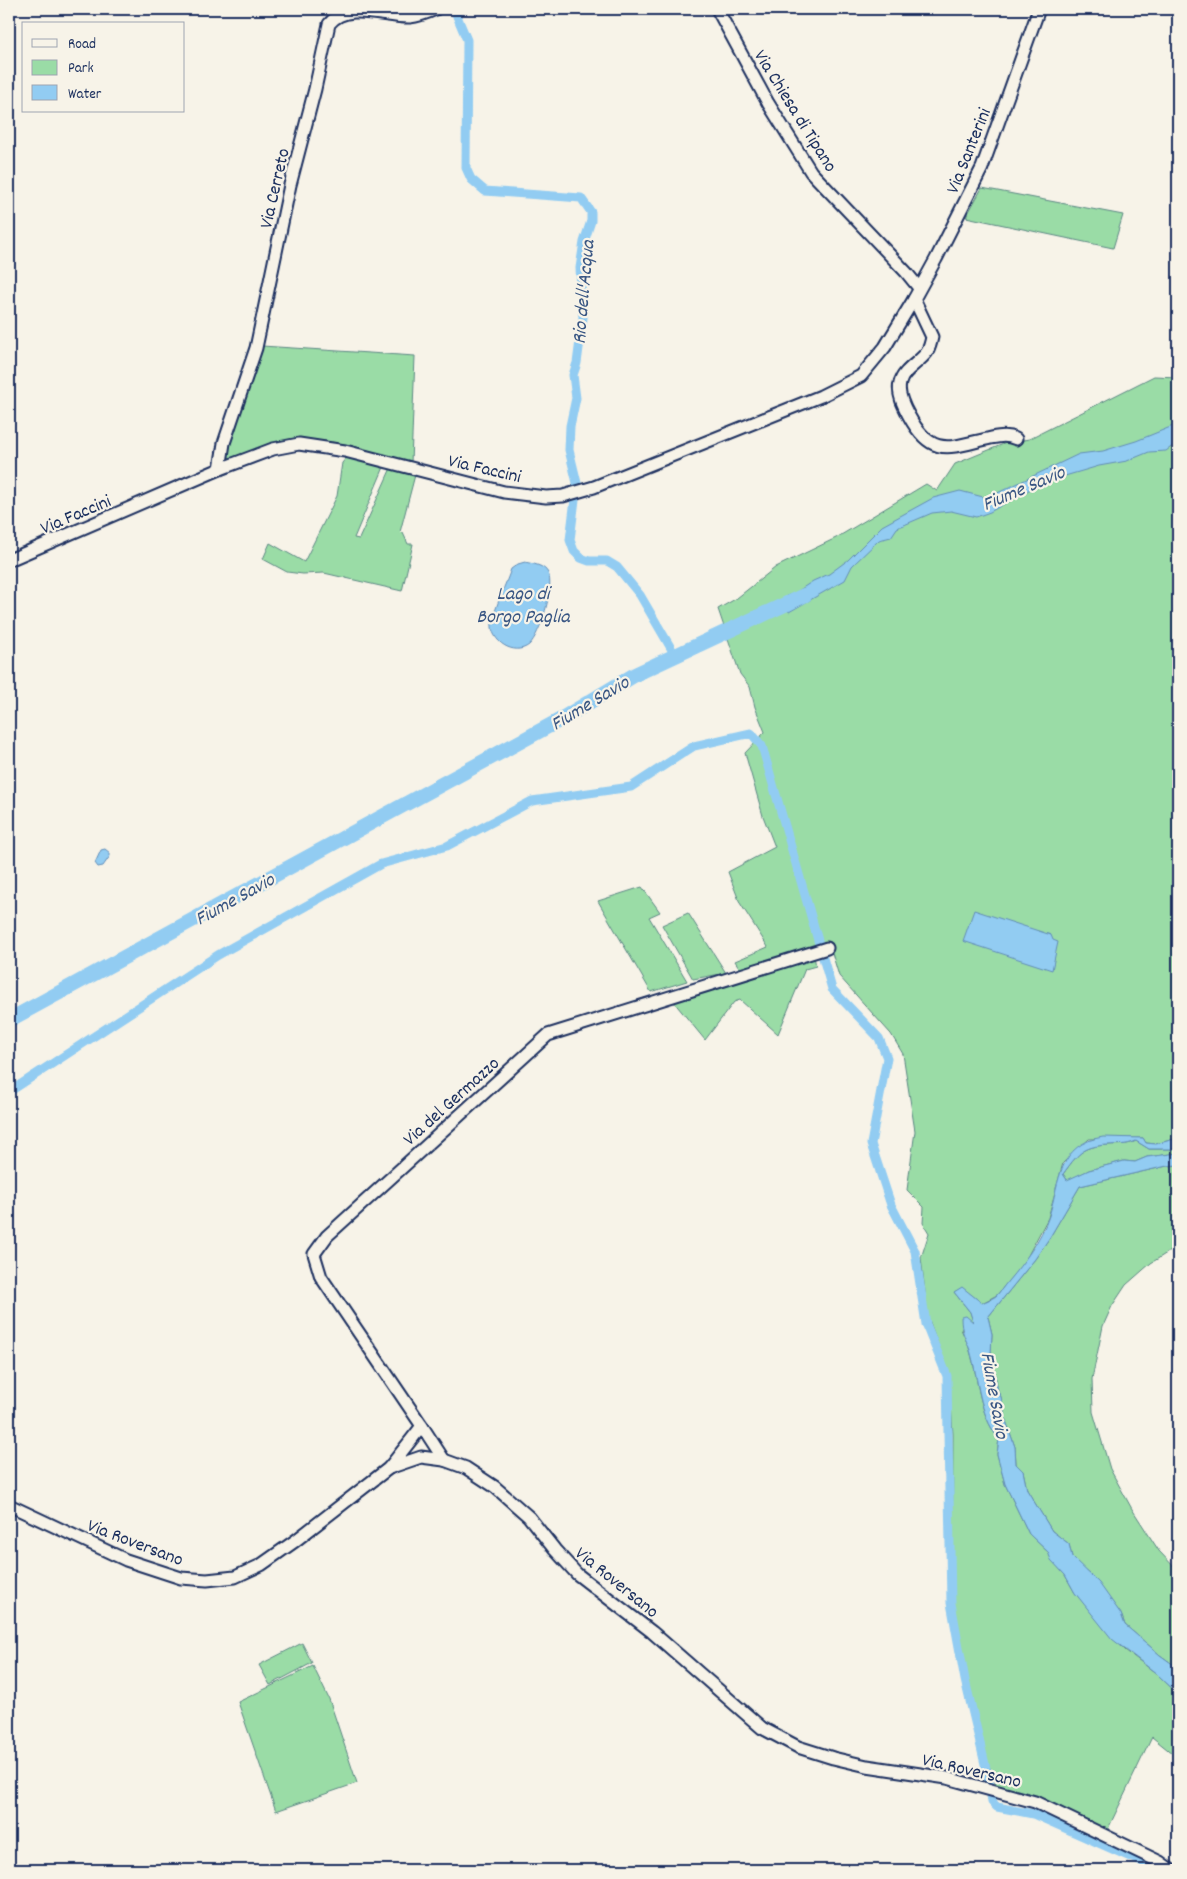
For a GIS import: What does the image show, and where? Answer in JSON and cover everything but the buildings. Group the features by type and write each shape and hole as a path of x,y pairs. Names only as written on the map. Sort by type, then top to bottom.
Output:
{"street":[{"name":"Via Cerreto","path":"220,469 224,442 256,348 290,185 315,89 329,24 334,17 343,13 361,12 409,17 422,15 436,9"},
{"name":"Via Chiesa di Tipano","path":"717,9 768,103 810,172 917,294 932,337 928,350 900,381 899,391 908,414 918,432 926,441 941,447 1007,435 1016,439"},
{"name":"Via Santerini","path":"917,294 982,168 1039,9"},
{"name":"Via Faccini","path":"9,560 220,469 273,449 298,444 345,451 504,492 546,497 563,496 584,490 812,400 861,376 886,347 917,294"},
{"name":"Via del Germazzo","path":"444,1460 321,1277 314,1254 327,1236 548,1035 827,948"},
{"path":"389,1468 422,1426"},
{"name":"Via Roversano","path":"9,1505 126,1560 181,1578 207,1580 235,1577 261,1565 295,1542 389,1468 421,1457 444,1460 466,1468 494,1486 529,1517 578,1574 652,1632 762,1728 798,1747 833,1758 867,1766 947,1778 1035,1802 1160,1862 1172,1870"}],"green space":[{"path":"982,188 1123,215 1113,248 966,217"},
{"path":"262,346 415,356 411,463 349,445 318,440 286,442 235,459 229,458 226,453"},
{"path":"1154,376 1178,377 1178,1138 1156,1144 1146,1143 1143,1138 1089,1139 1063,1163 1048,1218 1025,1261 997,1295 982,1303 962,1288 954,1292 970,1312 974,1324 961,1329 970,1351 983,1408 992,1429 999,1439 997,1454 1005,1484 1029,1534 1048,1552 1052,1560 1065,1575 1075,1593 1125,1650 1157,1674 1178,1694 1178,1758 1152,1737 1107,1831 997,1786 988,1763 967,1677 952,1603 953,1434 949,1374 928,1317 921,1258 929,1233 923,1223 924,1207 907,1190 915,1131 903,1054 891,1034 839,976 829,943 812,947 816,966 805,969 778,1034 740,1000 734,1002 705,1040 673,1001 744,975 735,961 768,947 740,903 728,872 775,847 763,816 745,753 765,732 755,707 750,687 740,674 718,609 737,598 776,567 836,538 926,484 937,491 955,464 1006,443 1029,439"},
{"path":"347,457 384,467 354,538 359,539 391,468 415,475 400,532 403,533 408,544 413,544 402,591 324,573 303,574 287,572 263,559 270,543 304,562 337,496 342,463"},
{"path":"642,887 660,912 649,917 687,981 651,992 598,901"},
{"path":"688,913 726,973 693,979 662,925"},
{"path":"1136,1141 1149,1149 1178,1149 1178,1153 1147,1157 1135,1162 1124,1161 1089,1170 1068,1181 1063,1174 1081,1153 1092,1147"},
{"path":"1178,1165 1178,1246 1151,1263 1126,1285 1112,1306 1103,1326 1092,1379 1093,1412 1110,1469 1132,1509 1159,1551 1178,1571 1178,1668 1125,1625 1121,1614 1090,1574 1079,1566 1072,1557 1069,1544 1052,1531 1027,1490 1023,1471 1016,1464 1015,1447 998,1392 991,1353 992,1334 988,1317 1035,1259 1080,1186"},
{"path":"302,1643 312,1663 270,1685 259,1665"},
{"path":"313,1666 329,1699 357,1783 276,1811 238,1702"}],"water":[{"path":"1178,424 1178,442 1166,451 1149,452 1127,461 1099,466 1041,483 990,512 976,517 951,511 932,513 897,528 891,537 879,540 852,566 845,580 789,612 786,596 829,574 848,560 882,526 933,498 960,491 987,498 1079,454 1103,451 1136,441"},
{"name":"Lago di Borgo Paglia","path":"525,562 538,565 546,570 550,580 550,589 538,632 529,645 517,649 510,648 499,641 492,630 492,623 511,569"},
{"path":"105,849 110,853 110,856 103,866 98,867 95,863 101,850"},
{"path":"974,910 1051,935 1053,940 1058,942 1052,970 963,941"},
{"path":"1103,1137 1143,1138 1146,1143 1156,1144 1178,1138 1178,1149 1149,1149 1136,1141 1092,1147 1081,1153 1068,1167 1063,1174 1067,1180 1089,1170 1124,1161 1135,1162 1147,1157 1178,1153 1178,1165 1080,1186 1035,1259 988,1317 992,1334 991,1353 998,1392 1015,1447 1016,1464 1023,1471 1027,1490 1052,1531 1069,1544 1072,1557 1099,1583 1121,1614 1125,1625 1178,1668 1178,1694 1157,1674 1112,1639 1075,1593 1065,1575 1051,1560 1048,1552 1029,1534 1005,1484 997,1454 999,1439 987,1418 980,1396 973,1361 961,1322 961,1317 966,1316 973,1322 970,1312 954,1292 962,1287 982,1303 996,1296 1037,1242 1049,1216 1059,1177 1069,1156 1077,1147 1088,1141"}],"waterway":[{"name":"Rio dell'Acqua","path":"454,9 467,40 466,168 471,179 485,191 581,198 591,212 591,221 584,242 580,268 583,318 577,363 573,375 576,398 570,426 569,450 577,483 570,540 574,551 581,558 589,561 607,561 617,567 640,595 675,655"},
{"name":"Fiume Savio","path":"9,1020 558,721 636,674 805,595"},
{"path":"9,1092 218,955 381,864 447,846 532,801 631,787 694,746 751,733 762,746 832,989 879,1038 887,1058 871,1144 891,1205 915,1251 926,1324 947,1376 951,1603 965,1680 989,1781 992,1802 997,1807 1033,1814 1148,1865 1155,1870"}]}
